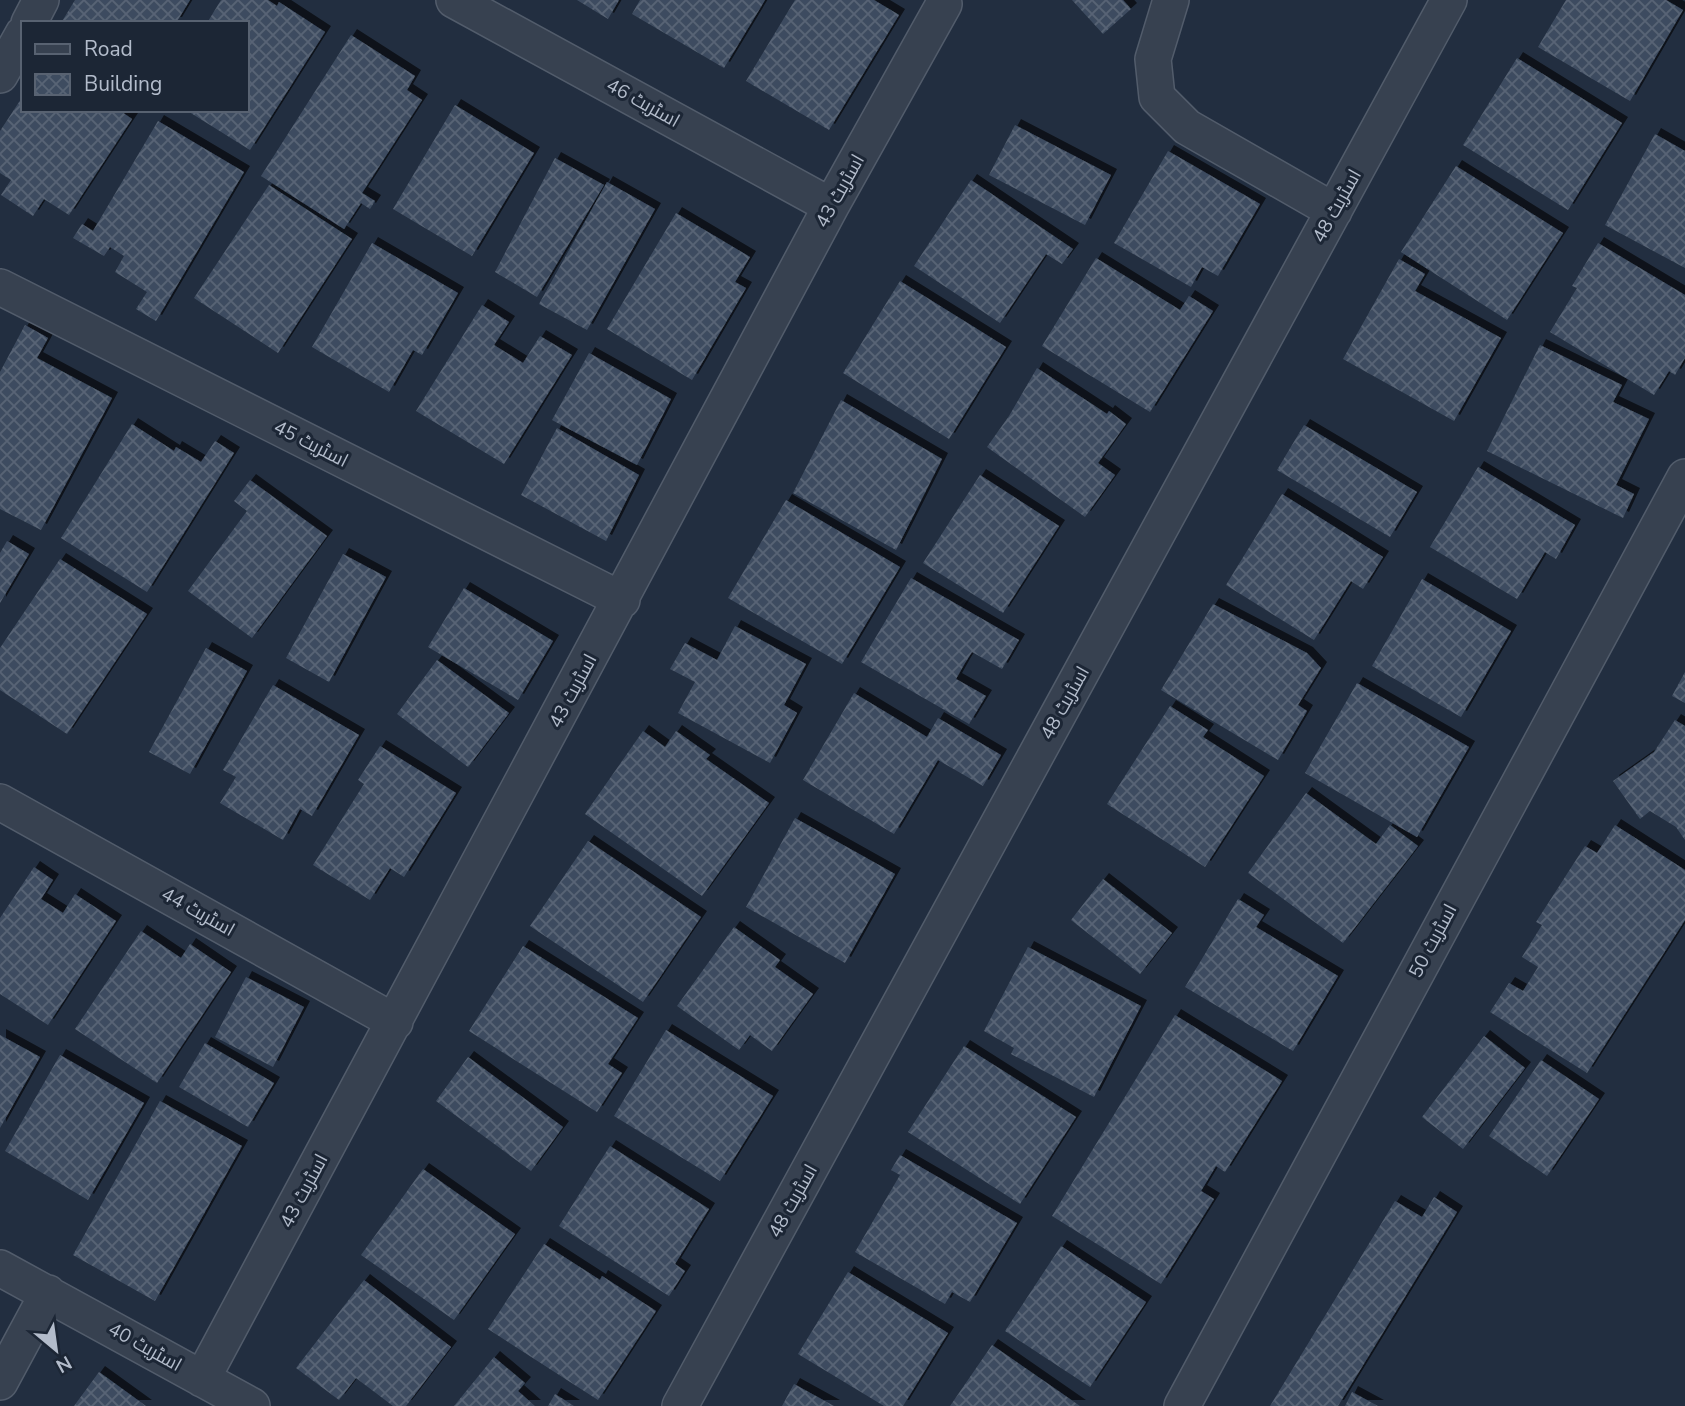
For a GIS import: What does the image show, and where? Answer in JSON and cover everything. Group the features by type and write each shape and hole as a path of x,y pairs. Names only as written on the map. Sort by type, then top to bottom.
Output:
{"street":[{"path":"30,21 41,0"},
{"name":"اسٹریٹ 46","path":"454,0 831,206"},
{"path":"1171,0 1153,59 1157,97 1187,127 1334,211"},
{"name":"اسٹریٹ 48","path":"681,1406 1449,0"},
{"name":"اسٹریٹ 43","path":"202,1379 831,206 944,4"},
{"path":"0,75 21,38"},
{"name":"اسٹریٹ 45","path":"0,287 622,600"},
{"name":"اسٹریٹ 50","path":"1182,1406 1685,477"},
{"name":"اسٹریٹ 44","path":"0,802 395,1022"},
{"name":"اسٹریٹ 40","path":"0,1268 252,1406"},
{"path":"0,1382 48,1293"}],"building":[{"path":"75,0 190,0 177,21 62,21"},
{"path":"221,0 268,0 277,6 279,2 325,32 250,150 189,112 248,112 248,21 208,21"},
{"path":"577,0 619,0 608,19"},
{"path":"640,0 765,0 724,68 632,14"},
{"path":"795,0 874,0 899,15 829,130 746,81"},
{"path":"1072,0 1123,0 1131,9 1103,34"},
{"path":"1566,0 1666,0 1683,10 1630,101 1538,47"},
{"path":"351,35 415,76 407,90 422,100 362,193 375,201 370,209 361,203 344,229 261,176"},
{"path":"1517,58 1622,123 1568,210 1463,145"},
{"path":"21,99 21,112 122,112 132,119 69,215 44,199 33,216 1,195 11,180 0,173 0,131"},
{"path":"455,105 534,153 472,256 393,209"},
{"path":"158,121 244,172 156,321 136,309 147,292 115,272 124,256 110,247 104,256 73,238 82,224 93,231"},
{"path":"1015,125 1111,175 1085,225 989,175"},
{"path":"1655,134 1685,151 1685,268 1605,225"},
{"path":"1168,151 1260,204 1218,276 1202,267 1191,287 1114,243"},
{"path":"555,158 604,185 537,297 495,272"},
{"path":"1456,166 1563,233 1507,320 1401,252"},
{"path":"971,180 1073,249 1062,264 1046,254 1000,323 914,266"},
{"path":"607,182 655,209 587,330 539,304"},
{"path":"269,185 352,239 278,353 194,298"},
{"path":"676,213 750,257 735,282 746,288 692,380 607,329"},
{"path":"372,243 458,293 422,355 413,350 389,392 312,347"},
{"path":"1598,243 1685,295 1685,358 1675,375 1669,371 1654,395 1550,332 1577,288 1572,286"},
{"path":"1096,258 1180,310 1189,296 1213,311 1150,412 1042,346"},
{"path":"1399,259 1425,274 1415,291 1501,338 1454,421 1343,359"},
{"path":"900,281 1006,347 949,439 843,373"},
{"path":"482,305 509,322 494,345 523,363 540,336 572,355 504,464 416,411"},
{"path":"25,325 48,338 37,358 112,398 41,530 0,509 0,372"},
{"path":"1540,345 1622,385 1613,402 1649,419 1616,485 1634,494 1623,518 1487,451"},
{"path":"589,353 671,399 637,465 552,420"},
{"path":"1037,368 1126,424 1098,463 1115,475 1085,517 987,447"},
{"path":"841,400 942,459 896,550 793,493"},
{"path":"132,424 174,451 176,447 201,462 215,441 234,453 147,592 61,538"},
{"path":"1304,425 1417,492 1390,537 1277,470"},
{"path":"557,428 639,475 606,541 521,495"},
{"path":"1478,467 1575,525 1556,559 1545,552 1517,599 1430,547"},
{"path":"980,475 1059,526 1003,613 923,563"},
{"path":"250,480 327,536 252,638 188,591 247,511 234,501"},
{"path":"1282,494 1383,557 1363,589 1351,581 1314,640 1226,585"},
{"path":"786,500 900,567 842,664 728,598"},
{"path":"7,541 29,554 0,603 0,553"},
{"path":"343,554 386,577 329,682 286,658"},
{"path":"60,559 147,614 67,734 0,690 0,648"},
{"path":"911,578 1019,640 1002,669 972,652 965,663 956,679 986,696 969,724 861,662"},
{"path":"1422,579 1511,631 1461,717 1372,666"},
{"path":"464,588 553,641 518,700 428,647"},
{"path":"1213,604 1307,653 1321,668 1298,705 1307,711 1278,760 1161,690"},
{"path":"735,626 806,664 784,705 797,713 770,763 678,713 695,682 670,669 685,643 717,660"},
{"path":"206,648 247,671 190,774 149,752"},
{"path":"437,660 509,713 468,767 397,714"},
{"path":"1685,672 1685,703 1672,696"},
{"path":"1357,683 1469,747 1417,837 1305,773"},
{"path":"273,685 359,735 312,816 300,809 283,840 220,803 236,777 223,770"},
{"path":"854,693 927,737 938,718 1001,755 983,786 938,760 894,834 803,780"},
{"path":"1170,706 1208,730 1203,737 1264,776 1205,867 1107,804"},
{"path":"1675,720 1685,726 1685,840 1676,827 1650,811 1640,819 1613,781 1654,752"},
{"path":"643,731 665,747 676,731 710,755 706,759 769,803 702,896 585,814"},
{"path":"380,746 456,793 404,877 390,868 370,900 313,865 364,784 358,780"},
{"path":"1306,793 1376,844 1390,825 1418,846 1343,943 1248,873"},
{"path":"795,818 895,874 845,963 746,907"},
{"path":"1615,825 1685,870 1685,920 1587,1073 1490,1012 1509,983 1523,991 1538,967 1522,957 1542,925 1536,922 1585,846 1597,853"},
{"path":"588,841 701,917 643,1002 530,926"},
{"path":"34,867 53,880 41,899 63,913 75,894 116,921 48,1025 0,994 0,918"},
{"path":"1103,879 1172,933 1140,974 1071,920"},
{"path":"1238,899 1264,915 1256,927 1338,976 1293,1051 1185,987"},
{"path":"734,927 780,960 775,967 813,994 772,1051 750,1035 739,1050 677,1006"},
{"path":"141,931 181,958 190,944 231,972 157,1083 75,1029"},
{"path":"523,946 638,1018 608,1064 622,1073 597,1112 469,1031"},
{"path":"1028,947 1141,1006 1094,1097 1011,1054 1014,1048 984,1031"},
{"path":"246,977 304,1007 273,1067 215,1037"},
{"path":"1175,1015 1282,1081 1225,1172 1216,1166 1201,1191 1214,1199 1161,1284 1052,1216"},
{"path":"666,1030 773,1096 720,1181 614,1116"},
{"path":"0,1035 40,1057 0,1128"},
{"path":"1484,1036 1525,1068 1463,1149 1422,1117"},
{"path":"205,1043 274,1083 248,1127 179,1087"},
{"path":"964,1046 1076,1117 1020,1204 908,1132"},
{"path":"60,1055 144,1103 88,1200 5,1151"},
{"path":"468,1057 563,1127 531,1171 436,1101"},
{"path":"1541,1060 1599,1099 1547,1176 1489,1136"},
{"path":"160,1101 242,1146 155,1301 73,1255"},
{"path":"610,1146 709,1209 675,1264 685,1271 669,1296 559,1226"},
{"path":"900,1155 1017,1223 970,1302 952,1292 945,1304 855,1252 900,1175 891,1170"},
{"path":"423,1169 515,1234 454,1320 361,1255"},
{"path":"1434,1197 1457,1212 1338,1406 1270,1406 1395,1201 1422,1217"},
{"path":"544,1244 600,1280 602,1276 656,1311 598,1400 488,1329"},
{"path":"1061,1246 1146,1302 1090,1387 1005,1331"},
{"path":"848,1272 948,1333 903,1406 884,1406 798,1354"},
{"path":"364,1280 451,1347 406,1406 393,1406 356,1378 339,1400 296,1368"},
{"path":"992,1345 1080,1406 950,1406"},
{"path":"494,1357 525,1383 518,1391 535,1406 454,1406"},
{"path":"99,1372 146,1406 74,1406"},
{"path":"794,1384 834,1406 782,1406"},
{"path":"1352,1392 1378,1406 1345,1406"},
{"path":"555,1394 574,1406 548,1406"}]}
